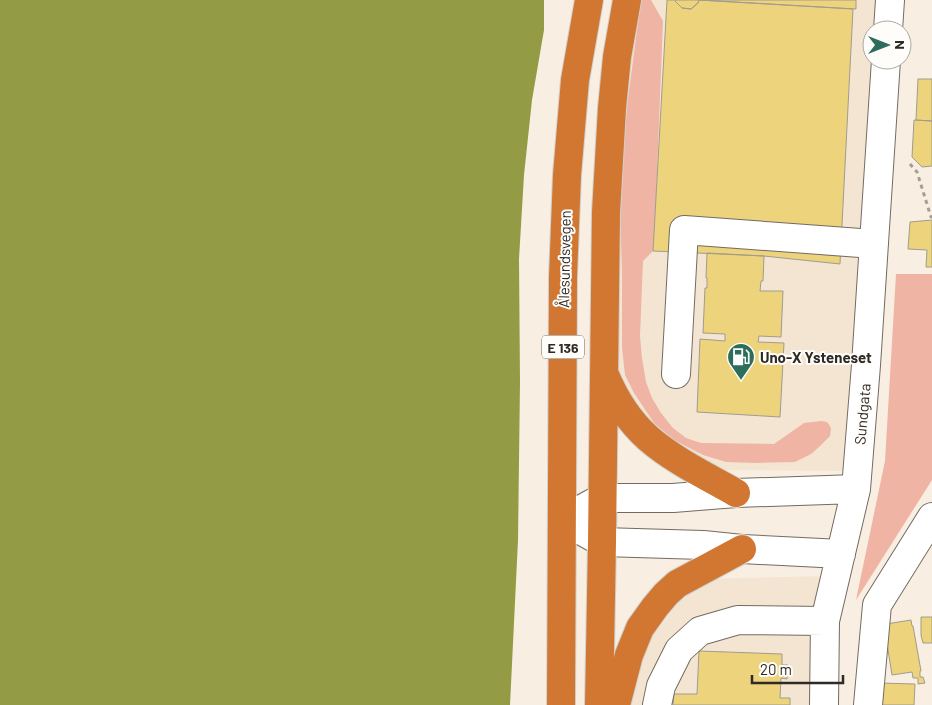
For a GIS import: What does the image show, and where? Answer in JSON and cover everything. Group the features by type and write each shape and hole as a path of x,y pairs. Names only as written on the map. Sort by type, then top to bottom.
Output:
{"highway":[{"name":"Ålesundsvegen","path":"561,705 563,277 567,175 575,80 589,0"},
{"name":"E 136","path":"599,705 606,212 617,57 627,0"},
{"name":"E 136","path":"604,370 612,391 627,415 649,439 675,457 736,493"},
{"path":"616,705 630,655 640,628 655,606 677,584 742,549"}],"street":[{"path":"889,20 890,0"},
{"name":"Sundgata","path":"824,705 825,621 856,489 885,70"},
{"path":"676,374 684,230 874,244"},
{"path":"562,520 602,498 673,498 736,493 856,489"},
{"path":"868,705 876,605 932,517"},
{"path":"562,520 602,542 841,554"},
{"path":"657,705 660,686 679,650 700,631 738,620 825,621"}],"path":[{"path":"917,172 930,217 932,217"}],"shaded area":[{"path":"0,0 544,0 544,30 532,100 524,175 519,259 518,540 510,705 0,705"},
{"path":"637,0 884,0 883,20 862,20 862,70 879,70 851,471 726,470 661,439 613,375 615,151"},
{"path":"641,0 651,0 663,21 654,250 643,261 640,336 646,382 652,398 673,428 686,438 701,443 774,444 804,423 827,422 831,429 830,436 811,454 795,462 726,462 703,455 674,440 654,423 634,393 625,375 622,348 621,152"},
{"path":"896,274 932,274 932,480 856,600 885,461"},
{"path":"825,576 824,705 631,705 646,644 679,602 707,579"}],"building":[{"path":"667,0 676,0 682,8 691,9 699,0 853,9 840,264 764,256 653,251"},
{"path":"676,0 699,0 691,9 682,8"},
{"path":"699,0 856,0 856,9"},
{"path":"918,79 932,79 932,121 916,120"},
{"path":"914,120 932,121 932,166 922,167 912,157"},
{"path":"932,220 932,267 926,267 927,250 908,249 910,222"},
{"path":"707,253 764,256 763,281 761,281 760,291 783,291 781,337 759,336 758,342 784,343 780,417 697,412 700,339 725,341 725,334 703,333 705,288 707,288"},
{"path":"921,617 932,617 932,643 923,643"},
{"path":"911,620 921,671 920,677 923,677 925,683 918,684 918,678 913,678 912,672 892,675 885,631 886,624"},
{"path":"699,651 782,654 782,665 788,665 787,679 781,678 780,698 790,698 790,705 673,705 674,694 697,694"},
{"path":"880,683 915,684 914,705 879,705"}],"place":[{"name":"Uno-X Ysteneset","path":"741,381"}]}
